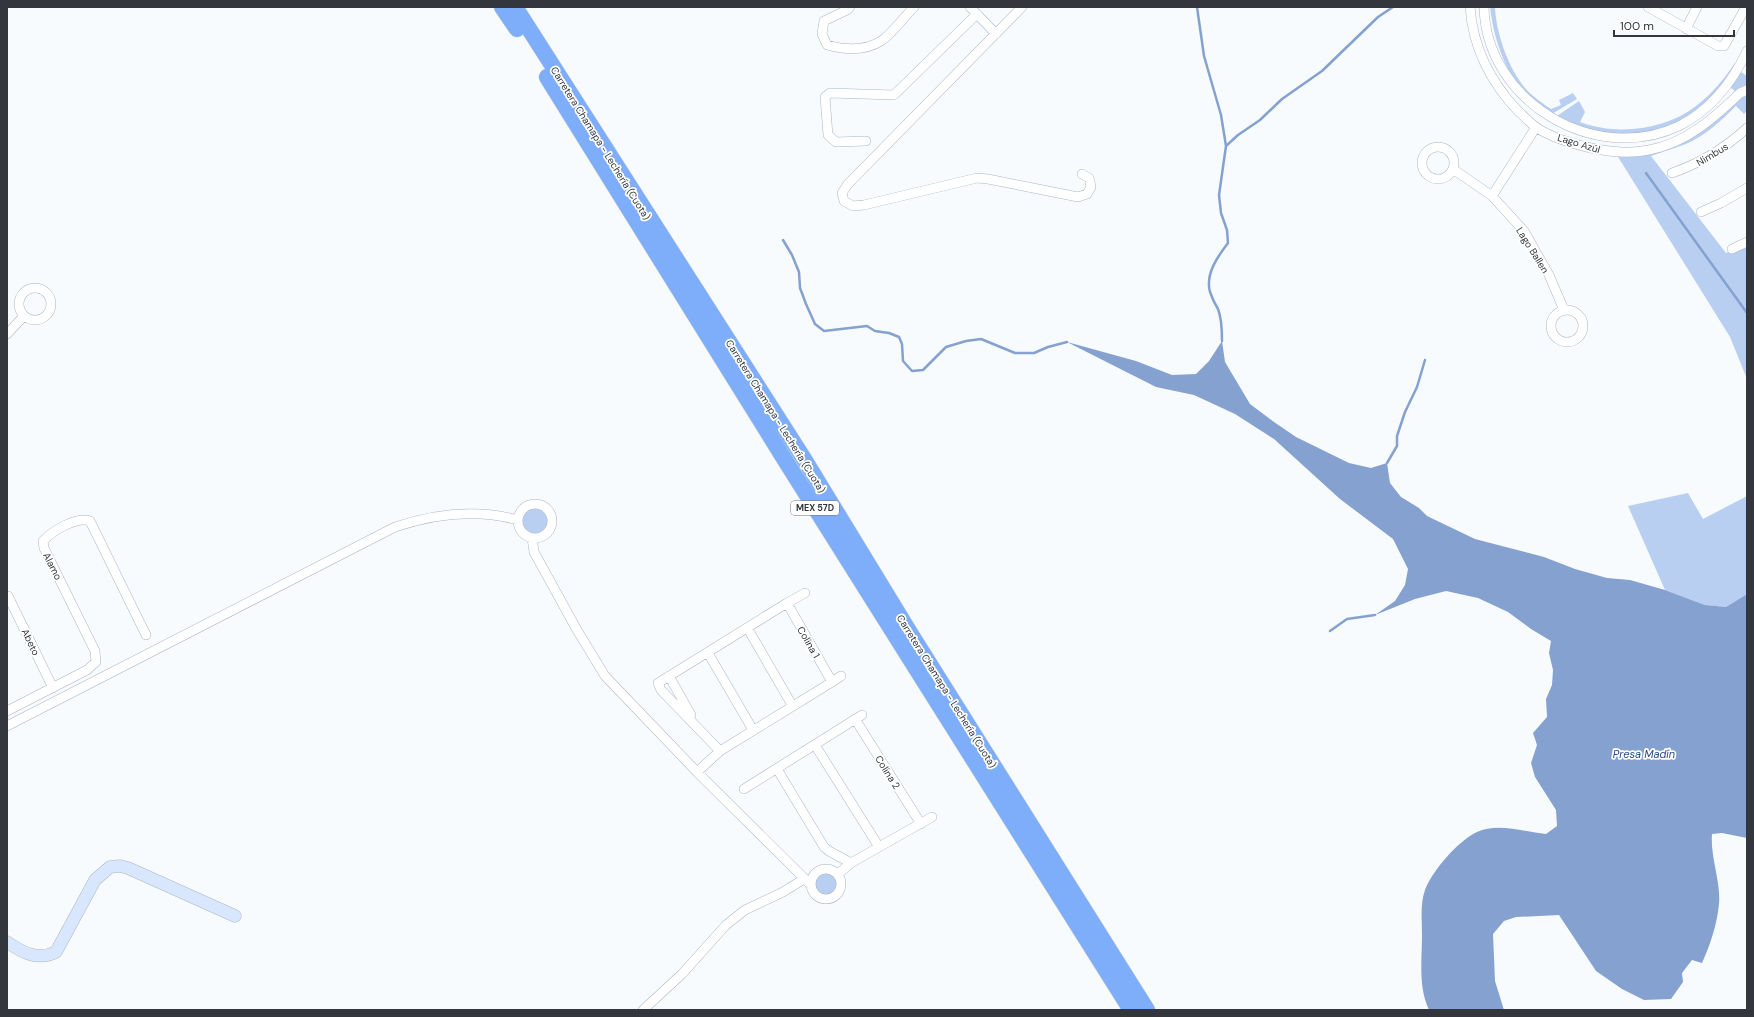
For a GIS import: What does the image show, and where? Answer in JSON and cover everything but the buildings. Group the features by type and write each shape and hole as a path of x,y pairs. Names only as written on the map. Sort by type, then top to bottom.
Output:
{"highway":[{"name":"Carretera Chamapa - Lechería (Cuota)","path":"502,7 1137,1007"},
{"name":"Carretera Chamapa - Lechería (Cuota)","path":"517,7 529,29 804,459 1137,1007"}],"street":[{"path":"850,7 824,21 822,34 827,45 836,48 857,50 881,41 914,7"},
{"path":"1022,7 848,184 842,193 844,201 853,206 864,205 977,178 1078,198 1087,194 1091,187 1089,178 1082,174"},
{"name":"Lago Azúl","path":"1470,7 1471,21 1478,47 1487,70 1507,99 1536,126 1564,140 1604,151 1627,152 1650,150 1690,135 1706,124 1744,92"},
{"name":"Lago Azúl","path":"1484,7 1484,18 1490,42 1500,64 1516,89 1540,111 1551,118 1577,130 1599,135 1622,138 1648,136 1678,126 1697,115 1729,84 1737,72 1747,51"},
{"path":"1648,7 1718,46 1724,46 1746,7"},
{"path":"1686,29 1697,7"},
{"path":"866,141 836,142 828,135 825,97 830,93 894,95 974,10 996,34"},
{"path":"1737,72 1746,74"},
{"path":"1729,84 1733,90 1744,92"},
{"path":"1492,196 1536,126 1533,113 1540,111"},
{"path":"1536,126 1545,130 1550,125 1551,118"},
{"name":"Nimbus","path":"1672,173 1700,162 1720,150 1747,128"},
{"name":"Lago Ballen","path":"1453,169 1492,196 1518,224 1528,238 1549,275 1564,310"},
{"path":"1700,212 1721,203 1747,188"},
{"path":"1732,250 1747,242"},
{"path":"7,334 23,317"},
{"path":"530,504 540,504 548,510 552,519 550,529 542,536 532,538 525,535 519,528 518,520 521,510 530,504"},
{"path":"7,726 395,527 418,520 479,513 500,515 518,520"},
{"name":"Alamo","path":"7,711 93,666 97,658 96,651 44,548 43,541 48,535 79,519 90,521 146,636"},
{"path":"532,538 534,552 577,630 606,676 697,772 807,882 816,896 824,899 832,898 840,890 841,882 835,872 837,855"},
{"path":"720,751 698,727 661,690 654,685 748,629 805,592"},
{"name":"Abeto","path":"8,596 53,688"},
{"name":"Colina 1","path":"787,603 832,682"},
{"path":"748,629 792,705"},
{"path":"708,653 753,730"},
{"path":"668,676 698,727"},
{"path":"697,772 720,751 841,676"},
{"name":"Colina 2","path":"744,789 858,717 921,824"},
{"path":"815,744 879,847"},
{"path":"777,769 824,847 850,863"},
{"path":"643,1010 682,974 731,921 746,910 807,882 817,872 824,869 835,872 932,818"},
{"path":"7,942 24,952 35,956 47,956 56,952 76,918 95,880 110,867 120,866 149,876 235,916"}],"shaded area":[{"path":"1490,7 1495,7 1500,39 1513,70 1525,88 1551,109 1561,105 1559,100 1573,93 1577,99 1550,115 1521,90 1507,68 1499,48 1493,28"},
{"path":"1735,63 1739,65 1713,99 1680,123 1651,132 1601,134 1554,118 1579,101 1585,112 1580,122 1594,126 1609,129 1625,129 1640,128 1670,121 1696,106 1727,75"},
{"path":"1737,72 1741,72 1747,76 1747,111 1744,114 1736,106 1707,132 1686,144 1651,156 1726,253 1747,242 1747,379 1730,337 1615,152 1627,152 1690,135 1736,92 1731,88"},
{"path":"1688,493 1703,519 1747,496 1747,594 1726,607 1705,605 1665,590 1628,506"},
{"path":"535,508 544,512 548,521 544,530 535,534 526,530 522,521 526,512"},
{"path":"828,871 837,875 841,884 837,893 828,897 819,893 815,884 819,875"}],"water":[{"name":"Presa Madín","path":"1222,341 1225,362 1250,404 1296,437 1349,463 1371,468 1387,463 1390,483 1401,497 1419,508 1427,516 1475,539 1544,557 1575,569 1607,578 1630,580 1665,590 1705,605 1726,607 1747,594 1747,838 1722,833 1712,834 1719,895 1715,927 1702,963 1692,960 1682,973 1683,982 1671,999 1644,1000 1622,989 1596,971 1559,915 1516,917 1504,921 1493,934 1495,981 1504,1010 1429,1010 1423,992 1422,982 1422,901 1425,890 1433,874 1454,849 1477,832 1485,829 1511,828 1546,834 1557,826 1556,810 1535,777 1531,763 1537,745 1533,733 1547,717 1546,699 1552,685 1553,670 1549,653 1551,641 1531,629 1508,612 1478,598 1446,591 1415,599 1375,615 1395,601 1405,585 1408,569 1393,539 1340,499 1274,439 1235,414 1194,395 1156,387 1067,342 1136,361 1172,375 1196,374 1209,361"}],"waterway":[{"path":"1197,7 1204,56 1221,115 1226,146 1219,195 1221,213 1227,230 1228,243 1213,266 1209,279 1210,292 1220,317 1222,341"},
{"path":"1226,146 1238,135 1260,120 1282,99 1322,71 1378,17 1393,7"},
{"path":"1646,173 1747,313"},
{"path":"783,240 792,255 799,272 800,288 815,324 824,331 867,326 875,331 889,333 899,337 902,344 903,361 912,371 923,370 946,347 966,341 981,339 1015,353 1034,353 1048,347 1067,342"},
{"path":"1387,463 1397,446 1397,436 1405,412 1417,387 1425,360"},
{"path":"1330,631 1347,619 1375,615"}]}
